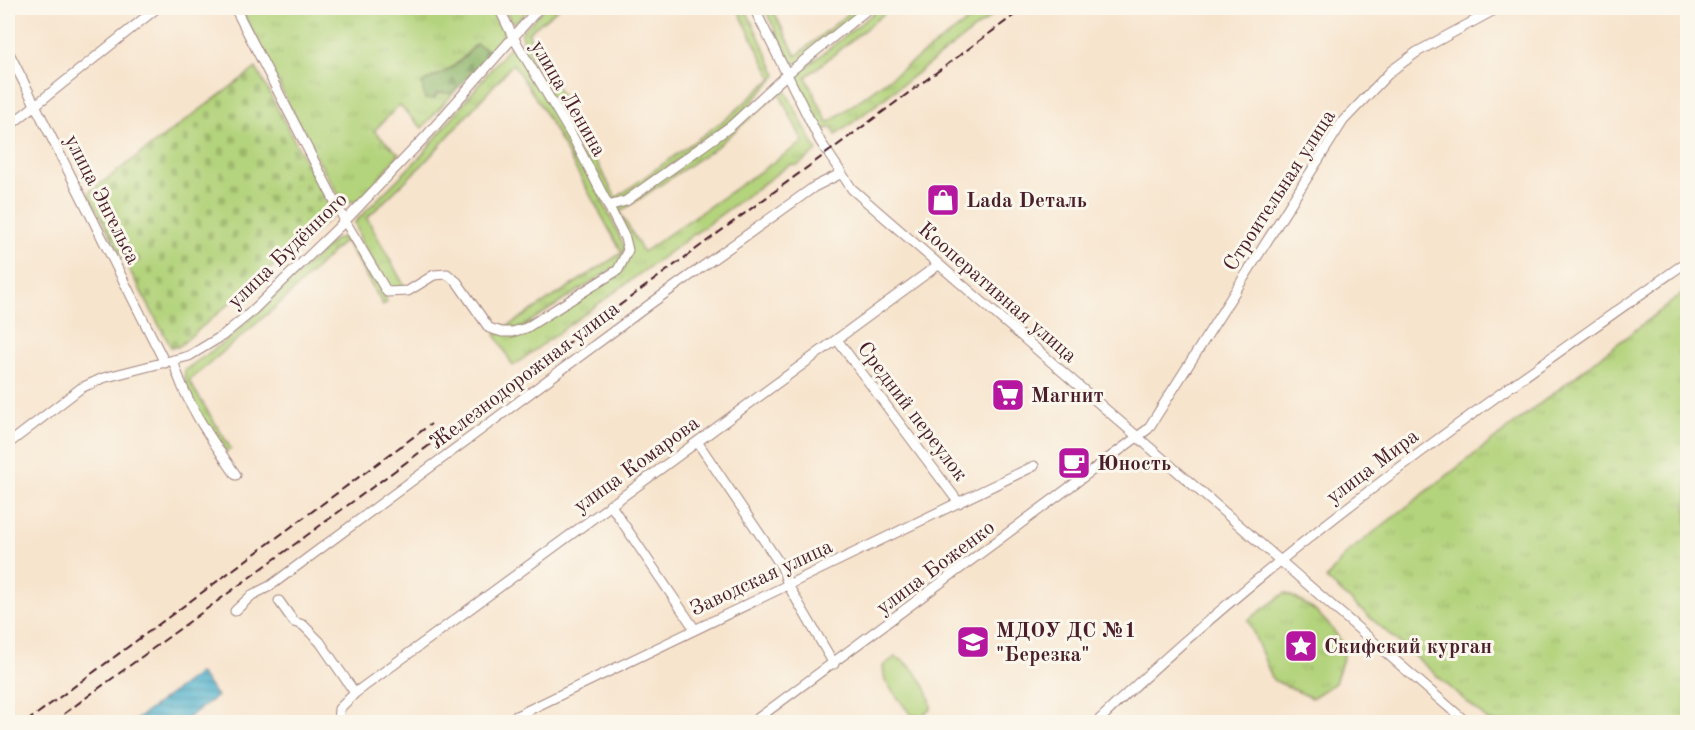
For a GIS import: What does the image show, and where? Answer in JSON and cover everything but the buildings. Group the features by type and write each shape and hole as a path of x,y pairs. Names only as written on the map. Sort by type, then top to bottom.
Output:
{"street":[{"path":"8,127 157,8"},
{"path":"235,8 345,222"},
{"name":"улица Ленина","path":"499,8 513,37 574,139 608,206"},
{"name":"улица Будённого","path":"8,444 81,388 103,378 189,356 222,336 345,222 428,134 539,8"},
{"name":"Кооперативная улица","path":"754,8 840,174 852,189 1466,723"},
{"path":"608,206 626,201 731,126 787,74 869,8"},
{"name":"Строительная улица","path":"1137,439 1163,409 1343,121 1391,71 1417,52 1498,8"},
{"name":"улица Энгельса","path":"8,51 200,422 236,475"},
{"name":"Железнодорожная улица","path":"235,611 252,595 270,586 662,295 814,186 840,174"},
{"name":"Железнодорожная улица","path":"345,222 387,292 408,291 434,275 447,274 458,282 489,328 502,332 526,328 618,270 628,250 625,238 608,206"},
{"name":"улица Мира","path":"1097,723 1165,657 1372,486 1688,261"},
{"name":"улица Комарова","path":"338,723 339,709 356,693 610,504 838,341 938,265"},
{"name":"Средний переулок","path":"838,341 959,503"},
{"name":"улица Боженко","path":"753,723 1137,439"},
{"path":"698,442 782,567 788,585 834,664"},
{"name":"Заводская улица","path":"504,723 694,628 1034,466"},
{"path":"610,504 694,628"},
{"path":"279,601 294,622 303,625 320,642 356,693"}],"green space":[{"path":"241,8 496,8 503,21 504,31 491,52 476,44 451,68 432,77 425,98 437,93 453,93 422,128 399,105 374,131 399,154 363,197 356,202 346,201 336,191 308,143"},
{"path":"503,8 531,8 518,20 512,22"},
{"path":"545,8 559,8 528,33 616,198 731,115 772,78 737,8 745,8 777,75 740,115 623,199 613,202 607,198 522,44 522,31"},
{"path":"764,8 772,8 796,56 855,8 865,8 797,64 791,61"},
{"path":"880,8 891,8 806,77 828,123 986,8 1002,8 836,135 832,127 823,130 798,80 800,72"},
{"path":"476,44 491,52 453,93 438,93 434,99 425,99 422,84 452,67"},
{"path":"510,46 516,48 560,121 625,248 620,264 522,327 506,330 493,327 508,326 622,253 541,106 513,64 425,162 367,218 406,289 391,290 361,242 355,222 421,156"},
{"path":"256,68 334,215 178,347 171,347 88,193"},
{"path":"783,86 817,151 798,165 789,165 513,366 495,334 546,320 623,270 630,247 616,211 617,208","holes":["779,93 803,142 643,252 620,212 715,148"]},
{"path":"348,235 381,285 387,302 383,305 345,240 286,298 189,381 231,449 226,452 192,401 187,390 185,370 230,338 334,240"},
{"path":"1687,290 1687,722 1490,722 1326,579 1347,553"},
{"path":"1285,593 1313,609 1334,631 1346,649 1335,683 1312,698 1273,680 1248,620"},
{"path":"895,657 914,671 928,694 931,709 921,716 911,715 885,681 883,666"}],"water":[{"path":"199,673 217,696 182,722 133,722"}],"railway":[{"path":"53,722 1024,8"},
{"path":"26,722 431,424"}],"place":[{"name":"Lada Dеталь","path":"943,200"},
{"name":"Магнит","path":"1008,395"},
{"name":"Юность","path":"1074,463"},
{"name":"МДОУ ДС №1 \"Березка\"","path":"973,642"},
{"name":"Скифский курган","path":"1301,646"}]}
